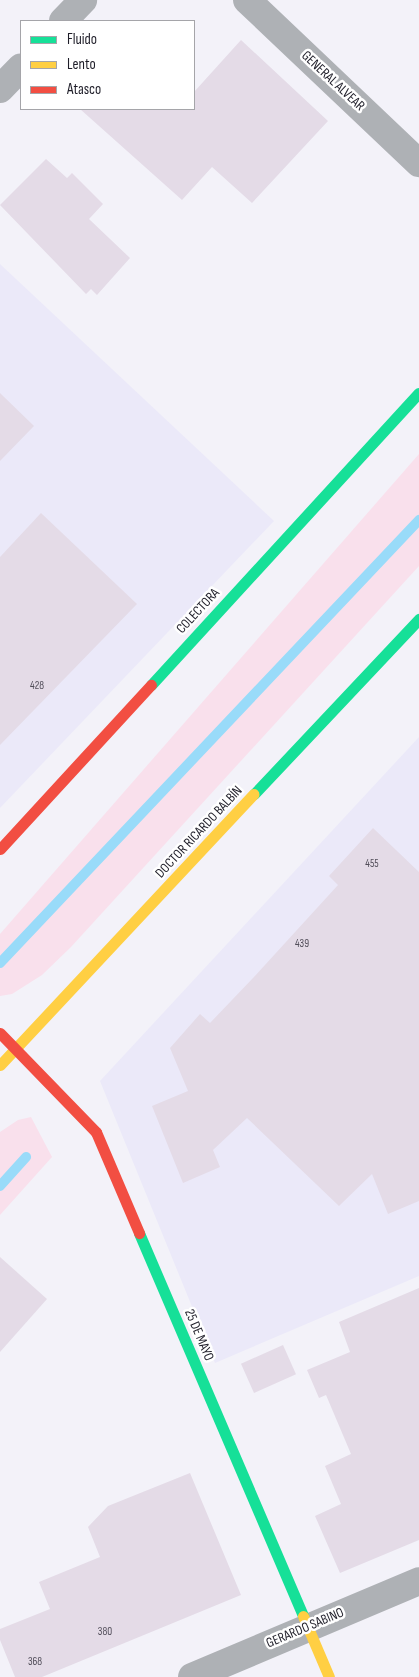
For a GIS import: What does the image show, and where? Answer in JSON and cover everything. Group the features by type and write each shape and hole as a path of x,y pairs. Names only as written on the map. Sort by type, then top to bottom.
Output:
{"street":[{"path":"64,20 83,0"},
{"name":"GENERAL ALVEAR","path":"247,0 419,163"},
{"path":"0,90 20,67"},
{"name":"COLECTORA","path":"0,849 419,393"},
{"name":"DOCTOR RICARDO BALBÍN","path":"0,1065 419,619"},
{"name":"25 DE MAYO","path":"0,1033 96,1132 330,1677"},
{"name":"GERARDO SABINO","path":"192,1677 419,1581"}],"shaded area":[{"path":"0,264 274,521 0,808"},
{"path":"419,454 419,566 71,947 42,975 12,994 0,996 0,934"},
{"path":"419,737 419,1276 215,1363 100,1081"},
{"path":"31,1117 52,1157 0,1215 0,1132 18,1120"}],"building":[{"path":"241,40 328,121 252,203 212,167 182,200 81,110 195,110 195,91"},
{"path":"46,159 67,178 72,173 103,204 89,219 130,258 97,295 91,289 86,294 0,205"},
{"path":"0,393 34,426 0,461"},
{"path":"41,513 137,604 0,745 0,557"},
{"path":"373,828 419,872 419,1201 388,1214 372,1174 339,1206 247,1118 213,1150 220,1167 183,1183 152,1106 188,1091 170,1048 200,1014 210,1023 253,978 338,885 329,876"},
{"path":"0,1257 47,1299 0,1352"},
{"path":"419,1288 419,1540 340,1573 315,1516 341,1504 325,1466 351,1454 326,1395 319,1398 307,1370 350,1352 339,1322"},
{"path":"283,1345 296,1374 254,1393 241,1364"},
{"path":"190,1473 241,1595 42,1677 15,1677 0,1640 0,1629 50,1609 39,1582 100,1557 88,1527 108,1506"}],"waterway":[{"path":"0,963 419,520"},
{"path":"0,1186 26,1157"}],"traffic: fast":[{"path":"151,685 419,393"},
{"path":"254,794 419,619"},
{"path":"139,1233 303,1616"}],"traffic: slow":[{"path":"0,1065 254,794"},
{"path":"303,1616 329,1677"}],"traffic: jam":[{"path":"0,849 151,685"},
{"path":"0,1033 96,1132 139,1233"}]}
